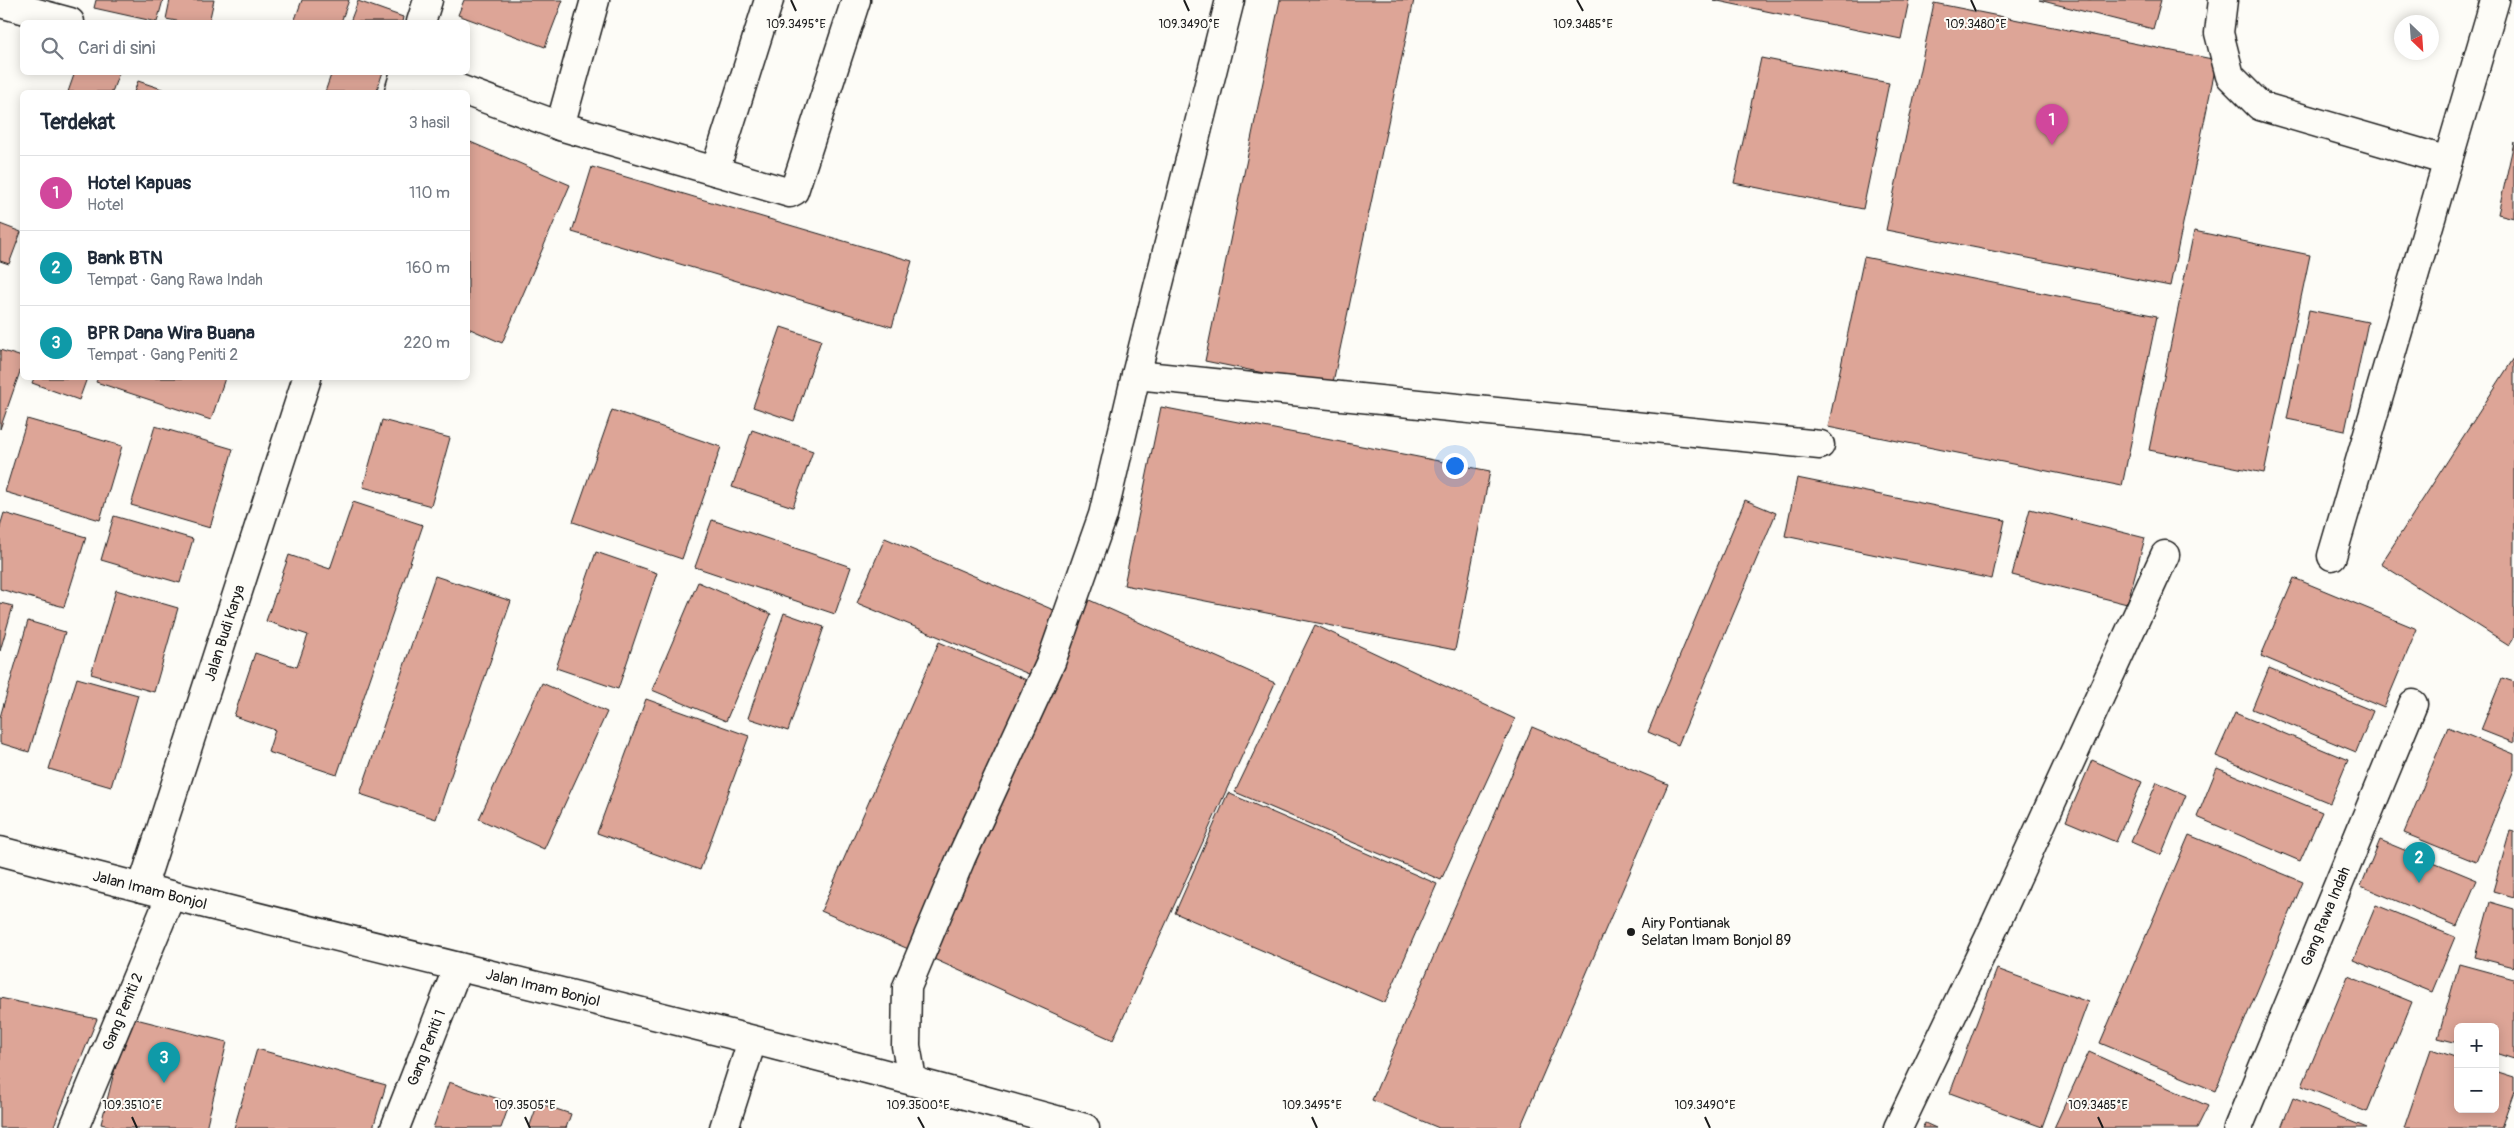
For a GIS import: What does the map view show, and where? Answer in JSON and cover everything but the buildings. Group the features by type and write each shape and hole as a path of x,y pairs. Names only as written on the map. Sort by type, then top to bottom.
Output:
{"street":[{"path":"422,20 428,0"},
{"path":"560,126 596,0"},
{"path":"715,171 769,0"},
{"path":"470,93 560,126 790,193 794,191 856,0"},
{"path":"912,1079 906,1046 908,987 961,858 1051,662 1104,515 1136,375 1230,0"},
{"path":"2223,0 2219,33 2230,76 2260,106 2448,161"},
{"path":"2332,556 2495,0"},
{"path":"0,3 63,20"},
{"path":"400,90 404,75"},
{"path":"421,75 462,90"},
{"path":"1136,375 1820,445"},
{"name":"Jalan Budi Karya","path":"142,888 306,380"},
{"path":"1898,1128 1989,938 2165,554"},
{"name":"Gang Rawa Indah","path":"2238,1128 2413,704"},
{"name":"Jalan Imam Bonjol","path":"0,851 752,1041 912,1079 1085,1128"},
{"name":"Gang Peniti 2","path":"74,1128 171,895"},
{"name":"Gang Peniti 1","path":"395,1128 458,967"},
{"path":"724,1128 752,1041"}],"place":[{"name":"Hotel Kapuas","path":"2052,145"},
{"name":"Bank BTN","path":"2419,883"},
{"name":"Airy Pontianak Selatan Imam Bonjol 89","path":"1631,932"},
{"name":"BPR Dana Wira Buana","path":"164,1083"}]}
